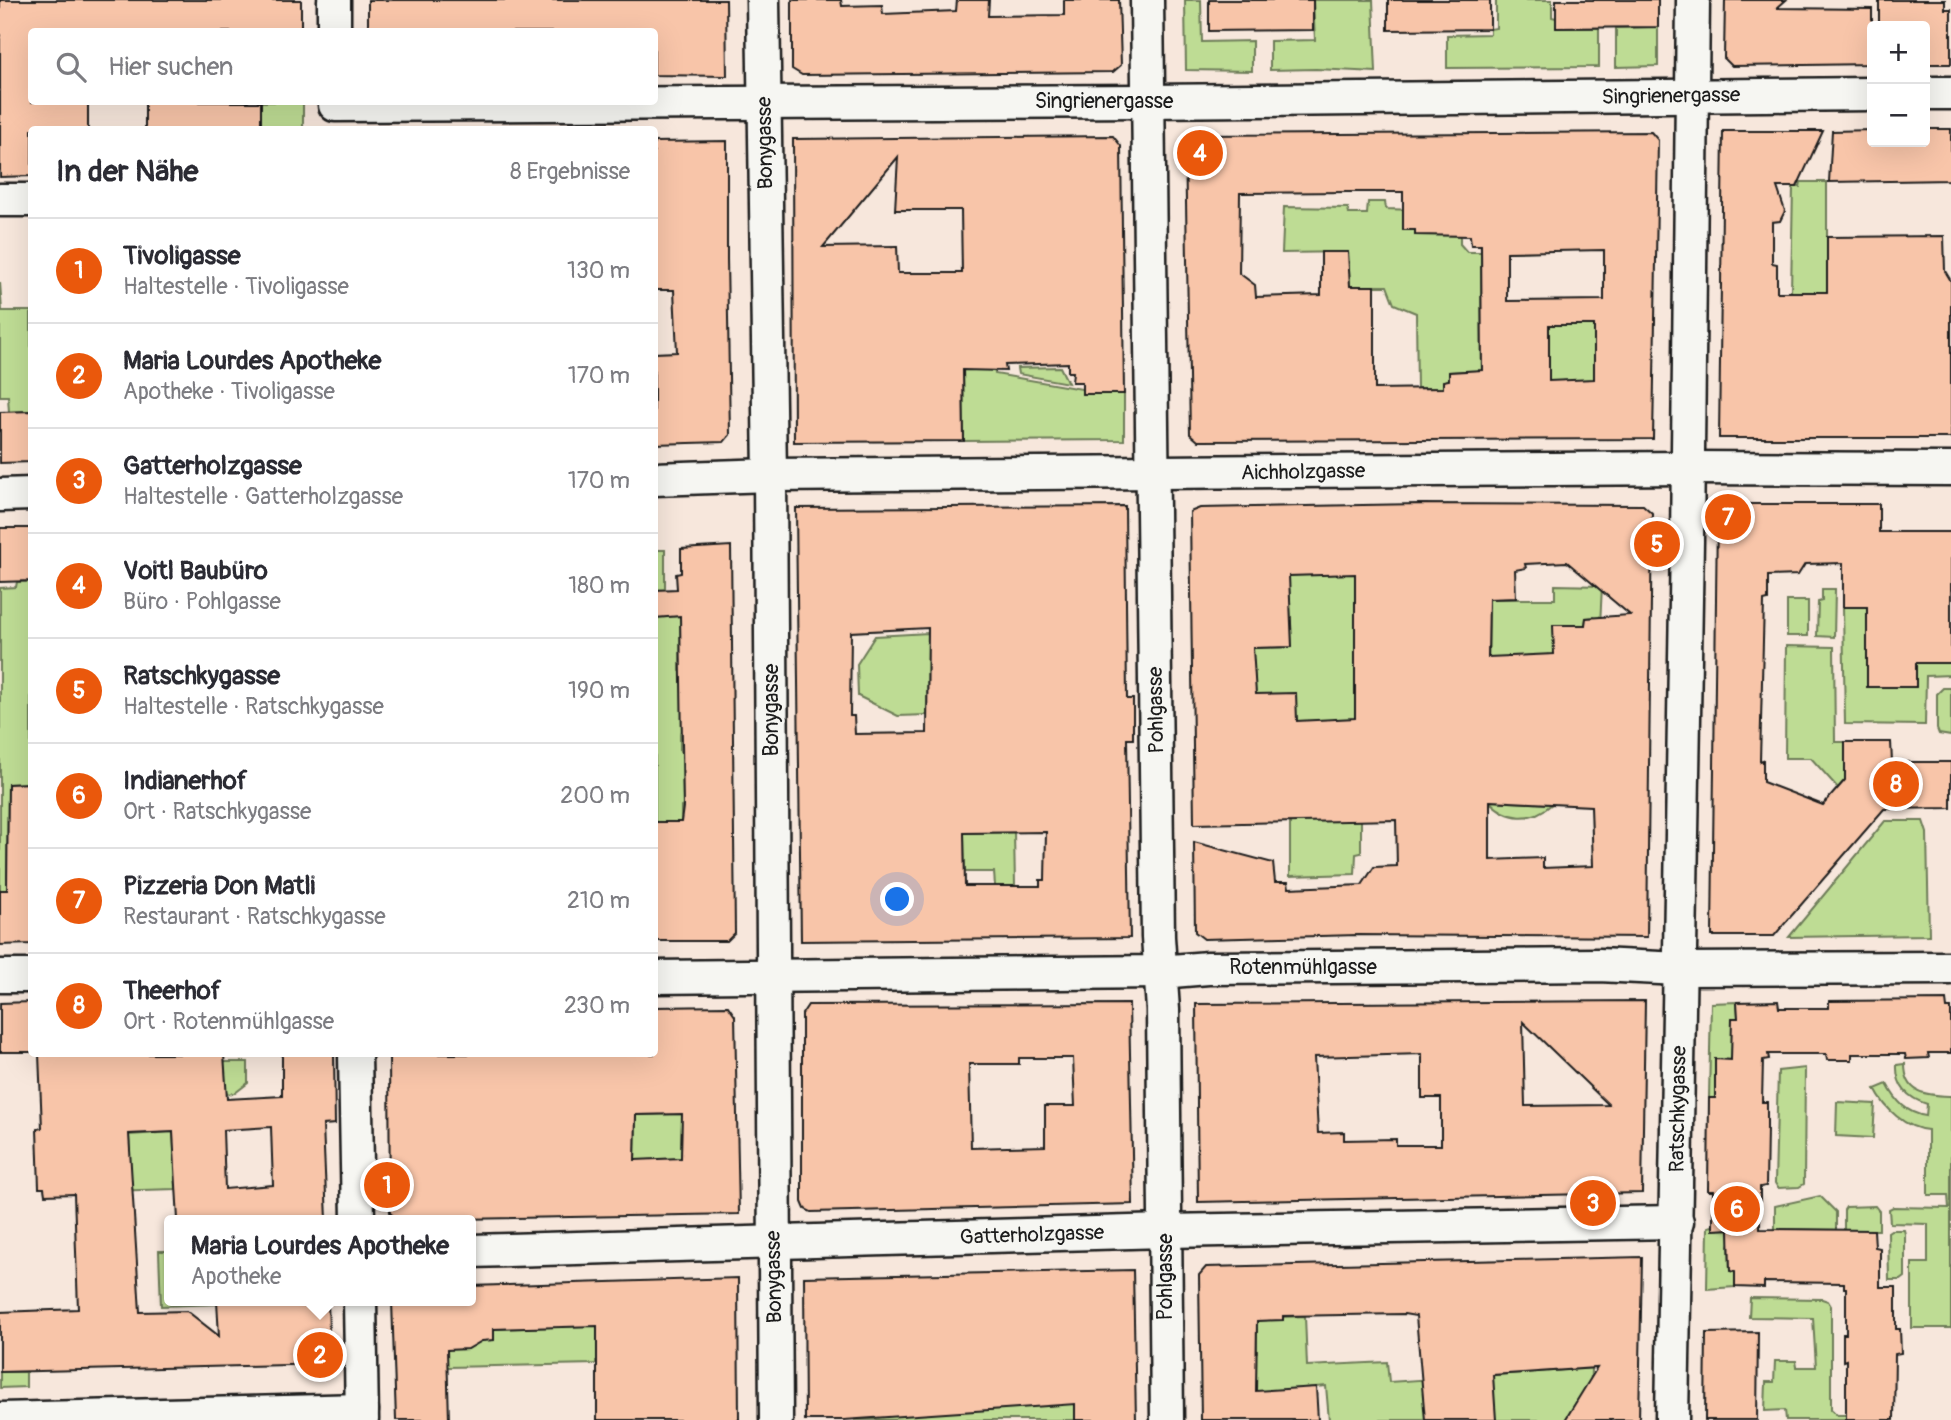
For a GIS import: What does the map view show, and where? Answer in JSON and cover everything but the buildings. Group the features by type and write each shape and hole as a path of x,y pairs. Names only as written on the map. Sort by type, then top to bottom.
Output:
{"street":[{"path":"334,0 334,28"},
{"name":"Bonygasse","path":"763,0 770,475 776,1420"},
{"name":"Pohlgasse","path":"1147,0 1167,1420"},
{"name":"Ratschkygasse","path":"1672,1420 1693,0"},
{"path":"1930,93 1951,93"},
{"name":"Singrienergasse","path":"658,104 1867,94"},
{"name":"Singrienergasse","path":"335,112 635,105"},
{"path":"0,200 28,200"},
{"name":"Aichholzgasse","path":"658,479 770,475 1688,468 1951,469"},
{"path":"0,495 28,494"},
{"name":"Rotenmühlgasse","path":"658,977 1585,965 1680,969 1951,968"},
{"path":"0,976 28,976"},
{"path":"355,1057 358,1215"},
{"name":"Gatterholzgasse","path":"476,1251 1165,1231 1677,1222"},
{"path":"0,1419 362,1415 360,1306"}],"green space":[{"path":"1185,0 1201,0 1202,42 1252,41 1252,71 1186,70"},
{"path":"1313,0 1373,0 1376,72 1270,70 1270,41 1315,40"},
{"path":"1496,0 1552,0 1552,17 1556,18 1557,28 1599,28 1599,67 1447,68 1447,35 1490,34 1490,29 1496,28"},
{"path":"1658,27 1658,66 1616,67 1616,28"},
{"path":"261,105 303,105 303,126 261,126"},
{"path":"1801,182 1827,182 1827,292 1791,292 1793,187 1800,187"},
{"path":"1368,202 1385,202 1386,209 1415,210 1415,235 1460,223 1460,244 1467,252 1481,252 1480,216 1536,251 1481,253 1482,387 1466,371 1449,372 1449,380 1443,381 1443,388 1417,388 1416,313 1394,304 1387,286 1350,286 1348,252 1282,253 1284,207 1348,208 1349,214 1367,214"},
{"path":"0,282 2,311 28,311 28,411 9,412 8,396 0,396"},
{"path":"1549,325 1604,325 1594,353 1594,373 1603,388 1549,388"},
{"path":"994,364 995,374 1082,389 1082,394 1124,394 1124,440 964,441 963,365"},
{"path":"1060,367 1068,383 1018,374 1017,368"},
{"path":"658,550 665,550 665,591 660,590"},
{"path":"1246,561 1355,568 1356,720 1297,721 1256,694 1246,684 1255,682 1254,668 1244,648 1292,647 1289,588"},
{"path":"17,582 28,582 28,783 8,784 7,877 12,890 0,890 0,588 16,587"},
{"path":"1555,585 1602,586 1600,625 1593,617 1586,618 1585,625 1554,625 1554,654 1488,684 1489,599 1555,599"},
{"path":"1822,589 1835,589 1834,637 1817,636 1818,602 1822,601"},
{"path":"1787,601 1808,601 1808,636 1787,636"},
{"path":"1843,607 1867,607 1867,687 1915,687 1916,663 1951,663 1951,675 1926,676 1925,725 1845,724"},
{"path":"681,616 681,828 658,823 658,618"},
{"path":"928,633 927,715 898,716 858,696 857,664 875,636"},
{"path":"1786,646 1834,647 1835,742 1845,742 1845,780 1838,788 1811,758 1785,758"},
{"path":"1943,688 1951,688 1951,736 1939,734 1937,729 1937,694"},
{"path":"1361,779 1361,853 1356,854 1355,874 1290,876 1290,820"},
{"path":"1489,801 1552,804 1536,814 1520,817 1496,808"},
{"path":"1885,821 1923,821 1927,833 1929,935 1789,937"},
{"path":"1014,832 1015,886 995,886 994,872 965,872 964,833"},
{"path":"1737,1002 1738,1018 1733,1018 1737,1060 1716,1059 1715,1098 1709,1098 1711,1003"},
{"path":"146,1062 248,1062 248,1083 235,1093 179,1098"},
{"path":"1905,1064 1906,1074 1913,1087 1926,1094 1951,1096 1951,1328 1912,1328 1912,1263 1928,1263 1928,1224 1890,1223 1889,1209 1893,1207 1949,1208 1948,1195 1928,1195 1928,1130 1911,1126 1897,1116 1884,1104 1875,1089 1887,1084 1902,1105 1926,1116 1927,1104 1908,1095 1898,1079 1897,1065"},
{"path":"1805,1068 1804,1184 1799,1187 1778,1188 1775,1183 1778,1071"},
{"path":"1837,1102 1875,1104 1873,1138 1836,1136"},
{"path":"686,1114 682,1125 681,1163 658,1160 635,1164 636,1115"},
{"path":"173,1132 176,1189 74,1192 130,1154 129,1135"},
{"path":"1820,1196 1836,1212 1836,1230 1775,1229 1775,1206"},
{"path":"1875,1206 1879,1211 1879,1230 1844,1230 1846,1207"},
{"path":"1713,1226 1714,1230 1735,1229 1729,1246 1730,1271 1735,1272 1735,1287 1707,1289 1708,1227"},
{"path":"1904,1230 1905,1234 1905,1277 1901,1280 1889,1280 1888,1232"},
{"path":"159,1251 164,1251 164,1306 161,1306"},
{"path":"1750,1298 1828,1301 1831,1306 1831,1409 1837,1415 1846,1415 1846,1420 1786,1420 1785,1410 1765,1411 1766,1382 1774,1382 1775,1361 1796,1361 1797,1367 1816,1367 1813,1318 1749,1317"},
{"path":"1305,1316 1307,1366 1387,1362 1389,1382 1433,1379 1430,1418 1329,1420 1326,1386 1292,1389 1251,1407 1251,1352 1257,1352 1257,1330 1252,1318 1283,1320 1283,1317"},
{"path":"613,1325 652,1360 596,1361 596,1364 445,1365 444,1345 468,1349 494,1329"},
{"path":"1591,1368 1590,1420 1496,1420 1481,1376"},
{"path":"0,1372 26,1372 26,1387 0,1388"},
{"path":"855,1399 1075,1404 1075,1420 855,1420"}],"place":[{"name":"Voitl Baubüro","path":"1200,153"},
{"name":"Pizzeria Don Matli","path":"1728,517"},
{"name":"Ratschkygasse","path":"1657,544"},
{"name":"Theerhof","path":"1896,784"},
{"name":"Tivoligasse","path":"387,1185"},
{"name":"Gatterholzgasse","path":"1593,1203"},
{"name":"Indianerhof","path":"1737,1209"},
{"name":"Maria Lourdes Apotheke","path":"320,1355"}]}
